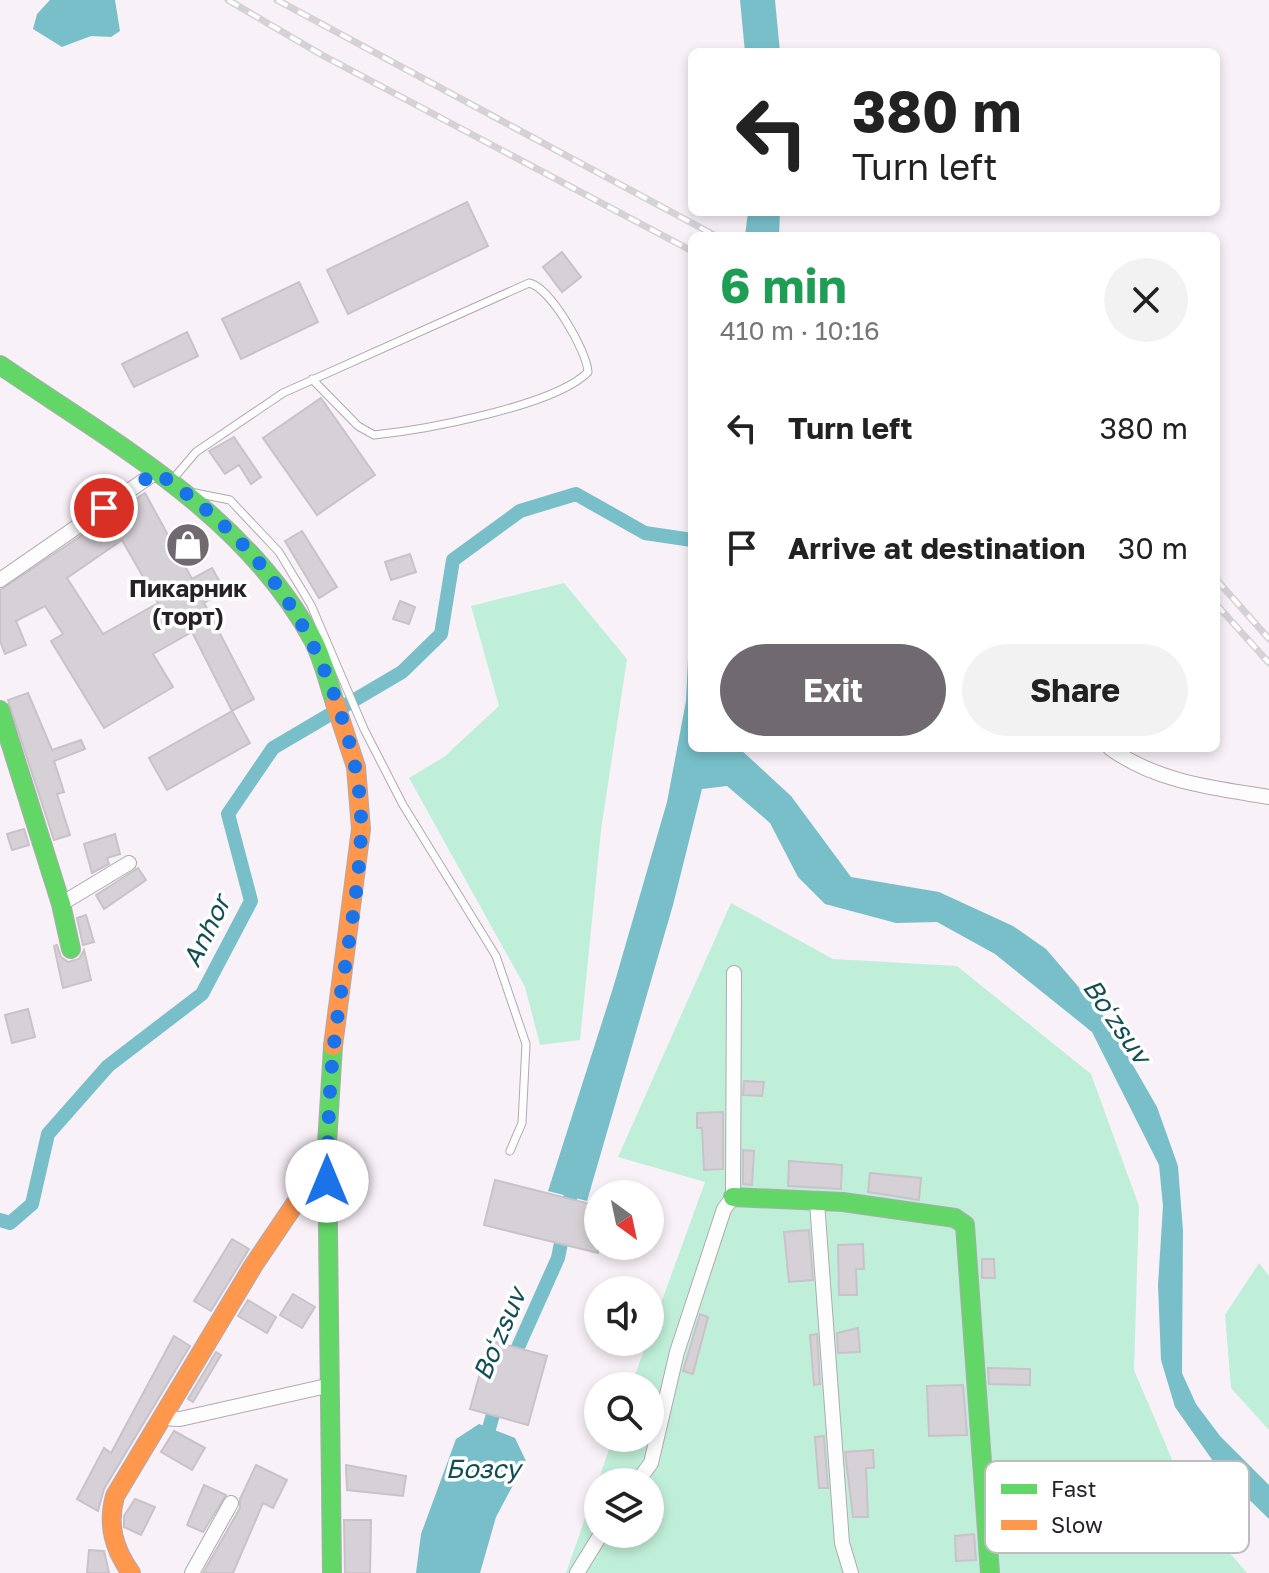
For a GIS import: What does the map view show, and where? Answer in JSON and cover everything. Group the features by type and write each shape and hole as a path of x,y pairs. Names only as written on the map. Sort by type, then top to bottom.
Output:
{"main road":[{"path":"0,365 171,481 239,541 283,591 332,669 356,734 361,829 334,1038 327,1181 332,1573"},
{"path":"0,710 61,904 71,949"},
{"path":"131,1573 117,1549 109,1522 110,1509 237,1291 301,1195 327,1181"},
{"path":"733,1197 843,1202 955,1218 965,1225 985,1515"},
{"path":"988,1553 989,1573"}],"street":[{"path":"0,580 171,481"},
{"path":"1116,752 1127,760 1187,783 1269,797"},
{"path":"61,904 129,863"},
{"path":"647,1468 677,1352 724,1209 733,1197 734,973"},
{"path":"817,1202 842,1543 851,1573"},
{"path":"161,1418 180,1419 331,1385"},
{"path":"192,1573 231,1503"},
{"path":"577,1573 592,1548"}],"lane":[{"path":"171,481 196,452 230,427 312,379 346,368 405,337 529,283 538,285 546,294 588,361 588,372 580,381 522,404 374,435 358,426 312,379"},
{"path":"356,734 496,956 526,1044 522,1123 510,1151"}],"green space":[{"path":"564,583 627,659 601,830 580,1040 540,1045 525,987 409,778 444,757 499,706 471,606"},
{"path":"731,903 833,959 957,966 1091,1074 1139,1206 1134,1370 1173,1461 985,1461 985,1553 1230,1553 1247,1573 566,1573 584,1521 584,1548 664,1548 664,1468 603,1468 608,1452 664,1452 664,1372 636,1372 642,1356 664,1356 664,1295 705,1182 618,1157"},
{"path":"1259,1263 1269,1276 1269,1430 1231,1388 1225,1315"}],"water":[{"path":"50,0 115,0 120,31 111,37 91,36 62,47 33,29 37,14"},
{"path":"740,0 775,0 780,48 745,48"},
{"path":"748,216 780,216 779,232 746,232"},
{"path":"688,659 688,752 743,752 791,796 851,877 939,892 1013,926 1046,949 1107,1020 1157,1107 1178,1166 1183,1231 1182,1373 1196,1404 1220,1436 1245,1461 1213,1461 1175,1407 1161,1360 1158,1285 1163,1206 1159,1165 1092,1032 995,954 937,922 896,923 825,904 798,877 770,823 727,786 702,789 673,905 593,1180 584,1180 584,1200 548,1191 613,988 667,802 686,701"},
{"name":"Бозсу","path":"479,1424 515,1438 526,1461 496,1517 480,1573 416,1573 421,1534 456,1439"},
{"path":"1249,1465 1269,1485 1269,1519 1249,1499"}],"building":[{"path":"467,202 488,246 348,314 327,270"},
{"path":"562,252 581,277 562,292 543,267"},
{"path":"299,282 318,322 241,359 222,319"},
{"path":"187,332 198,356 134,387 122,364"},
{"path":"321,398 375,475 317,515 263,438"},
{"path":"234,437 261,477 251,484 239,465 225,474 209,451"},
{"path":"145,493 192,579 212,568 225,591 204,603 254,699 232,711 192,632 153,654 173,687 104,728 51,641 63,634 45,606 16,621 26,645 5,654 0,641 0,590","holes":["122,540 158,603 103,634 67,578"]},
{"path":"302,531 337,587 319,598 285,541"},
{"path":"410,554 416,572 391,580 385,562"},
{"path":"400,601 415,607 409,624 393,619"},
{"path":"28,693 52,750 81,740 85,749 54,761 64,792 57,794 70,835 54,840 8,700"},
{"path":"232,711 250,743 167,790 149,758"},
{"path":"24,829 29,845 12,850 7,834"},
{"path":"115,834 120,854 107,858 109,864 92,873 84,844"},
{"path":"138,868 146,880 104,909 96,895"},
{"path":"86,915 94,942 83,945 77,918"},
{"path":"57,945 61,957 68,962 79,959 84,950 91,980 63,988 54,946"},
{"path":"28,1009 35,1037 12,1043 5,1015"},
{"path":"744,1081 764,1082 762,1096 743,1095"},
{"path":"723,1112 723,1169 704,1170 702,1128 697,1128 697,1113"},
{"path":"743,1150 754,1151 752,1185 743,1184"},
{"path":"789,1161 842,1165 841,1189 788,1186"},
{"path":"870,1173 921,1178 919,1200 868,1192"},
{"path":"495,1180 584,1202 584,1250 484,1225"},
{"path":"809,1230 813,1280 789,1282 784,1232"},
{"path":"232,1239 249,1249 211,1311 194,1301"},
{"path":"863,1244 864,1269 856,1269 857,1295 839,1295 838,1245"},
{"path":"982,1259 994,1259 995,1278 982,1278"},
{"path":"293,1294 315,1307 302,1328 280,1315"},
{"path":"248,1300 276,1317 267,1333 238,1316"},
{"path":"700,1314 708,1317 693,1374 683,1371"},
{"path":"858,1328 860,1352 838,1353 837,1333"},
{"path":"817,1334 820,1384 814,1385 810,1335"},
{"path":"174,1336 190,1346 104,1489 98,1511 77,1499 104,1448 111,1453"},
{"path":"489,1340 547,1356 528,1425 470,1409"},
{"path":"216,1352 221,1355 193,1402 188,1399"},
{"path":"988,1368 1030,1369 1030,1385 989,1384"},
{"path":"963,1385 967,1435 929,1436 927,1386"},
{"path":"174,1431 205,1448 192,1470 161,1452"},
{"path":"824,1436 828,1488 819,1488 815,1437"},
{"path":"873,1450 874,1468 866,1468 868,1517 853,1517 845,1452"},
{"path":"256,1465 287,1480 273,1508 263,1503 233,1573 203,1573 240,1508 240,1499"},
{"path":"346,1465 406,1476 403,1496 347,1490"},
{"path":"204,1485 226,1495 203,1532 187,1525"},
{"path":"135,1499 155,1507 141,1535 124,1527 124,1516"},
{"path":"344,1520 371,1520 370,1573 345,1573"},
{"path":"974,1534 976,1560 956,1561 955,1536"},
{"path":"89,1550 104,1551 109,1573 87,1573"}],"waterway":[{"name":"Anhor","path":"0,1220 10,1223 32,1204 48,1134 108,1066 202,994 251,901 228,814 273,748 402,672 441,634 453,560 520,511 576,494 645,533 688,539"},
{"name":"Boʻzsuv","path":"511,1363 558,1258 574,1179"},
{"name":"Boʻzsuv","path":"484,1446 498,1397"}],"railway":[{"path":"228,0 322,55 688,249"},
{"path":"277,0 709,232"},
{"path":"1220,584 1269,639"},
{"path":"1220,608 1269,663"}],"traffic: fast":[{"path":"0,365 174,484 251,555 285,595 313,640 335,703"},
{"path":"0,710 61,904 71,949"},
{"path":"332,1573 327,1144 333,1046"},
{"path":"733,1197 843,1202 955,1218 965,1225 985,1503"},
{"path":"989,1553 990,1573"}],"traffic: slow":[{"path":"333,1046 361,829 356,767 335,703"},
{"path":"131,1573 120,1555 112,1527 115,1496 253,1266 301,1195 327,1181"}],"place":[{"name":"Пикарник (торт)","path":"188,545"}],"route":[{"path":"104,508 156,472 185,491 257,559 283,591 314,642 327,672 356,767 361,829 360,857 334,1038 327,1181"}]}
